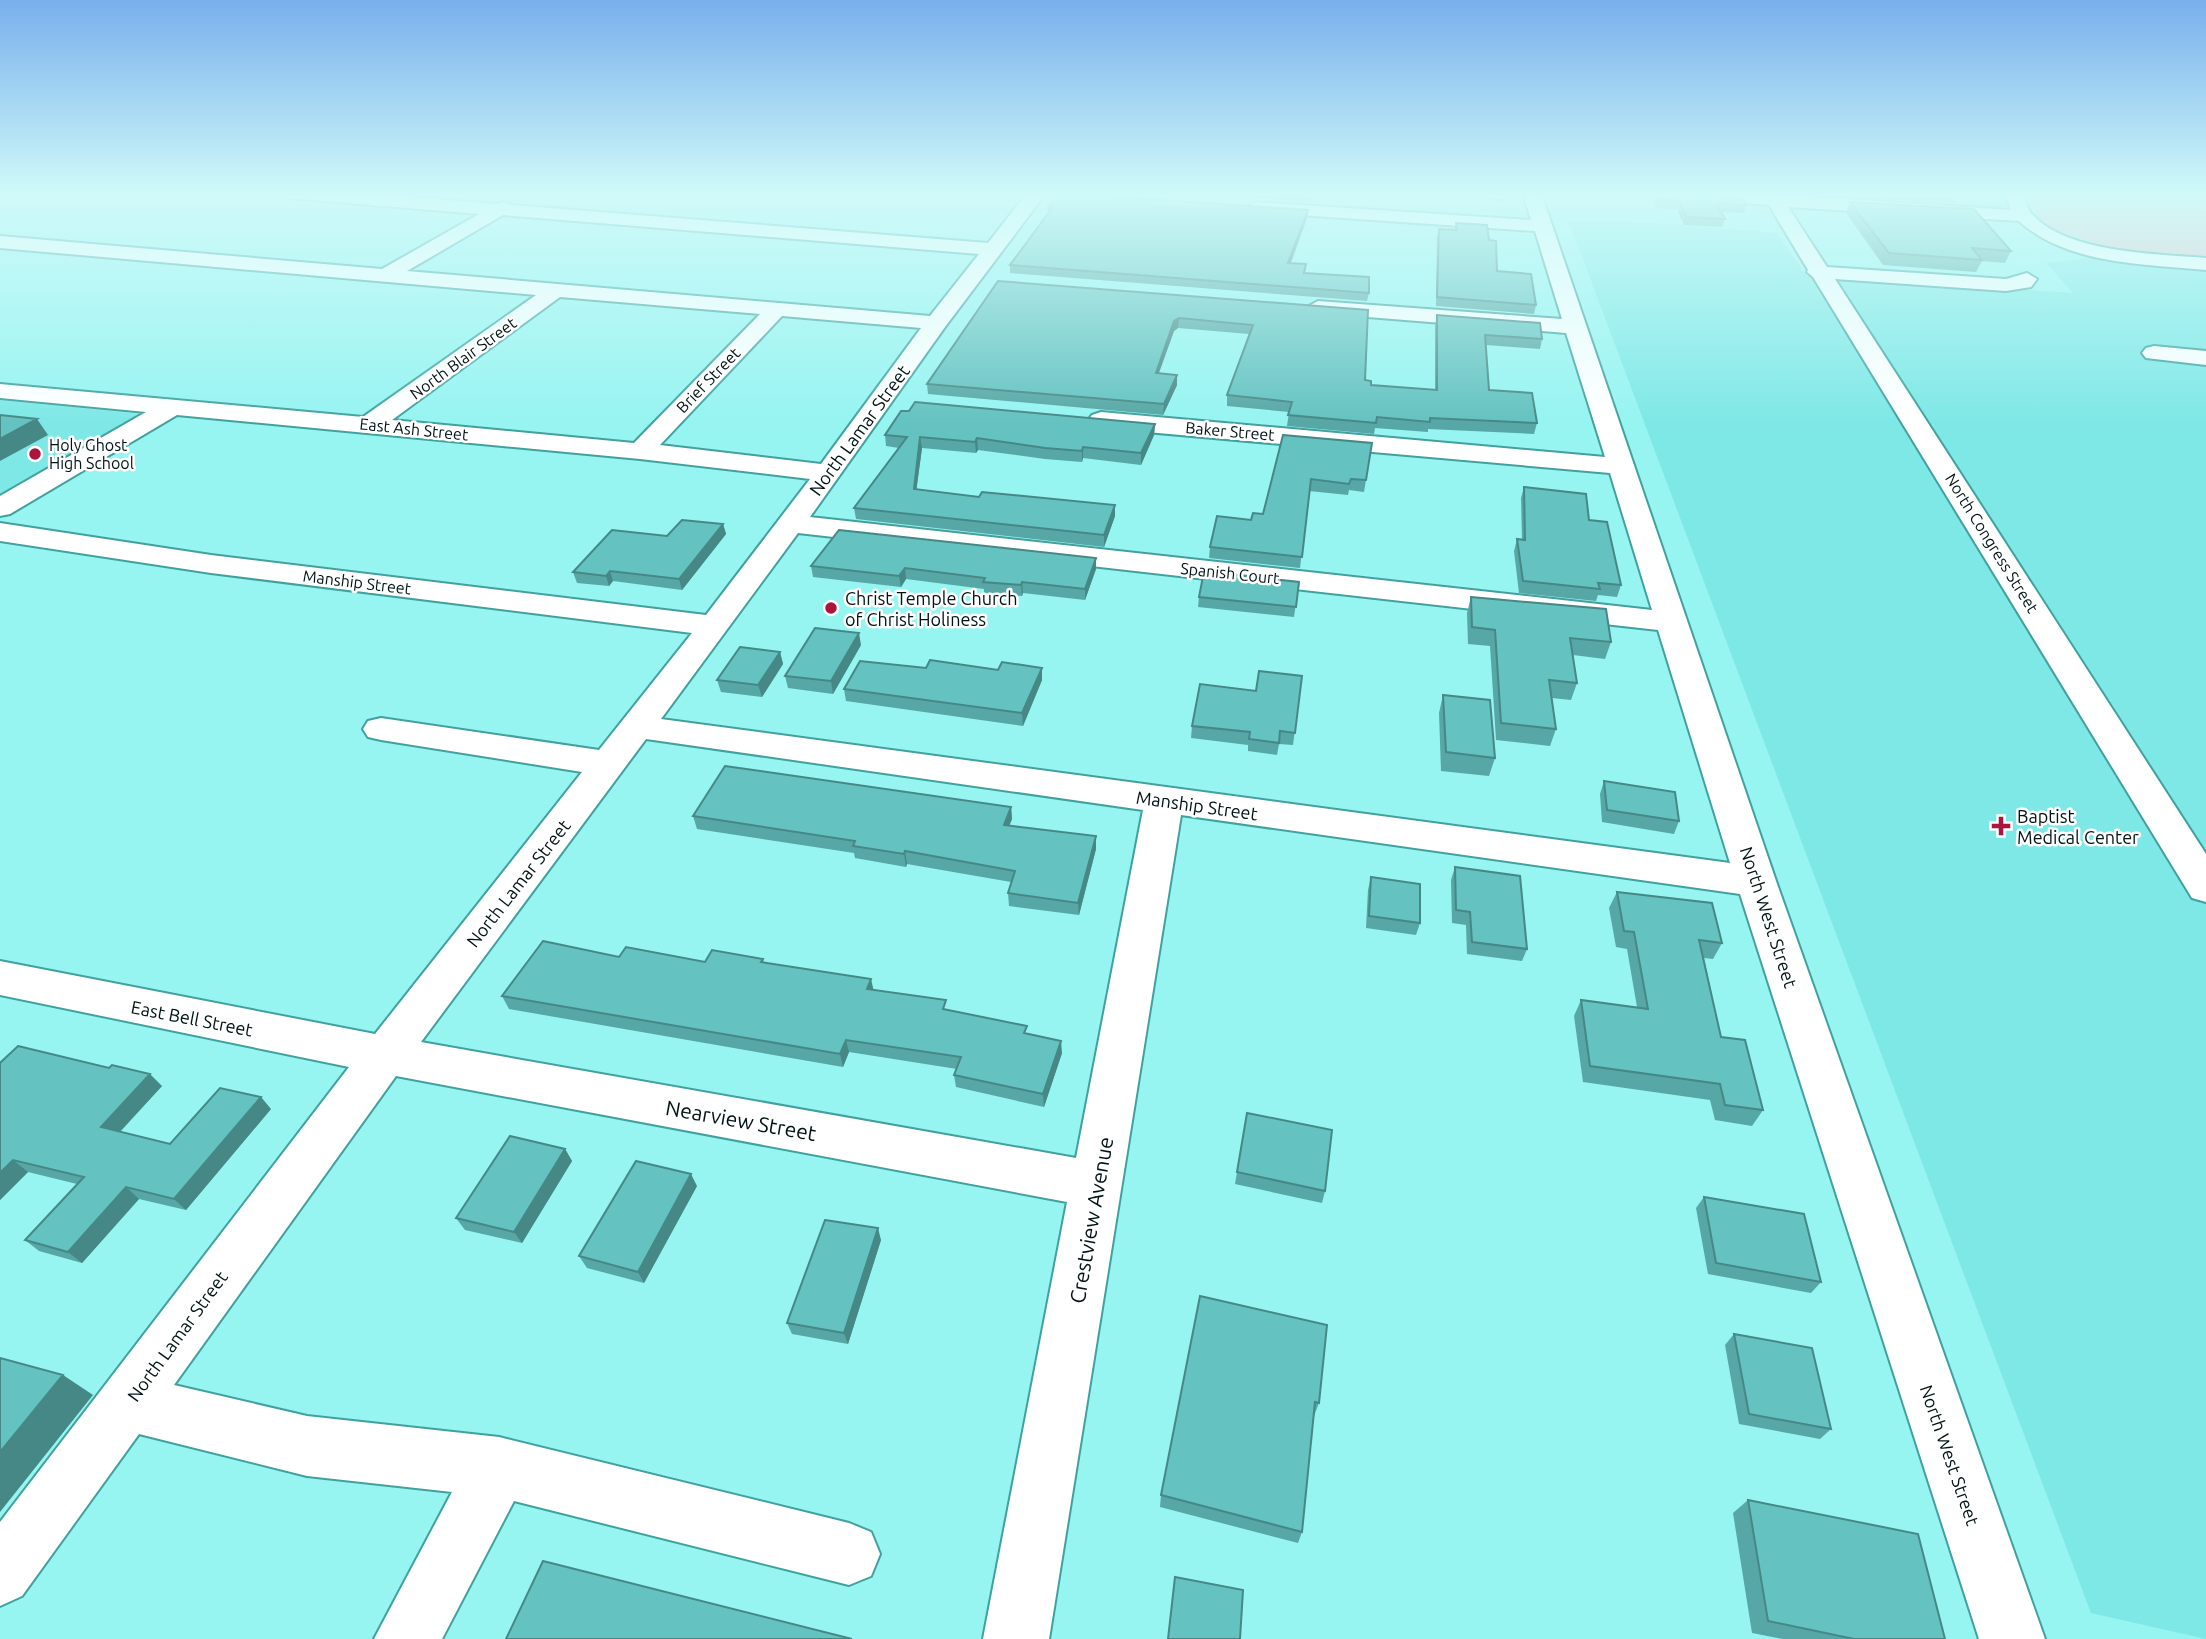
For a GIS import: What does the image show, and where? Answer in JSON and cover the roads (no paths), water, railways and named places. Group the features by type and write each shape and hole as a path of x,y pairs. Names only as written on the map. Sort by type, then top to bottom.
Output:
{"street":[{"path":"310,269 936,323"},
{"path":"384,276 395,269"},
{"path":"983,269 987,270"},
{"name":"North West Street","path":"1555,269 1756,881 2012,1639"},
{"name":"North Lamar Street","path":"0,1574 385,1055 610,764 828,473 897,401 936,323 987,270"},
{"path":"1816,272 2006,285 2018,285 2027,279"},
{"name":"North Congress Street","path":"1816,272 2193,847 2206,887"},
{"name":"North Blair Street","path":"369,425 556,290"},
{"path":"1299,305 1573,327"},
{"name":"Brief Street","path":"640,451 776,310"},
{"path":"2154,354 2206,358"},
{"name":"East Ash Street","path":"0,391 640,451 828,473"},
{"path":"0,508 175,406"},
{"name":"Baker Street","path":"1077,417 1619,466"},
{"name":"Spanish Court","path":"791,524 1670,622"},
{"name":"Manship Street","path":"0,532 211,564 715,626"},
{"name":"Manship Street","path":"638,727 1756,881"},
{"path":"381,729 610,764"},
{"name":"Crestview Avenue","path":"1016,1639 1164,800"},
{"name":"East Bell Street","path":"0,978 385,1055"},
{"name":"Nearview Street","path":"385,1055 1098,1185"},
{"path":"128,1403 307,1446 499,1467 849,1554"},
{"path":"407,1639 499,1467"}],"place":[{"name":"Holy Ghost High School","path":"35,454"},
{"name":"Christ Temple Church of Christ Holiness","path":"831,608"},
{"name":"Baptist Medical Center","path":"2001,826"}]}
